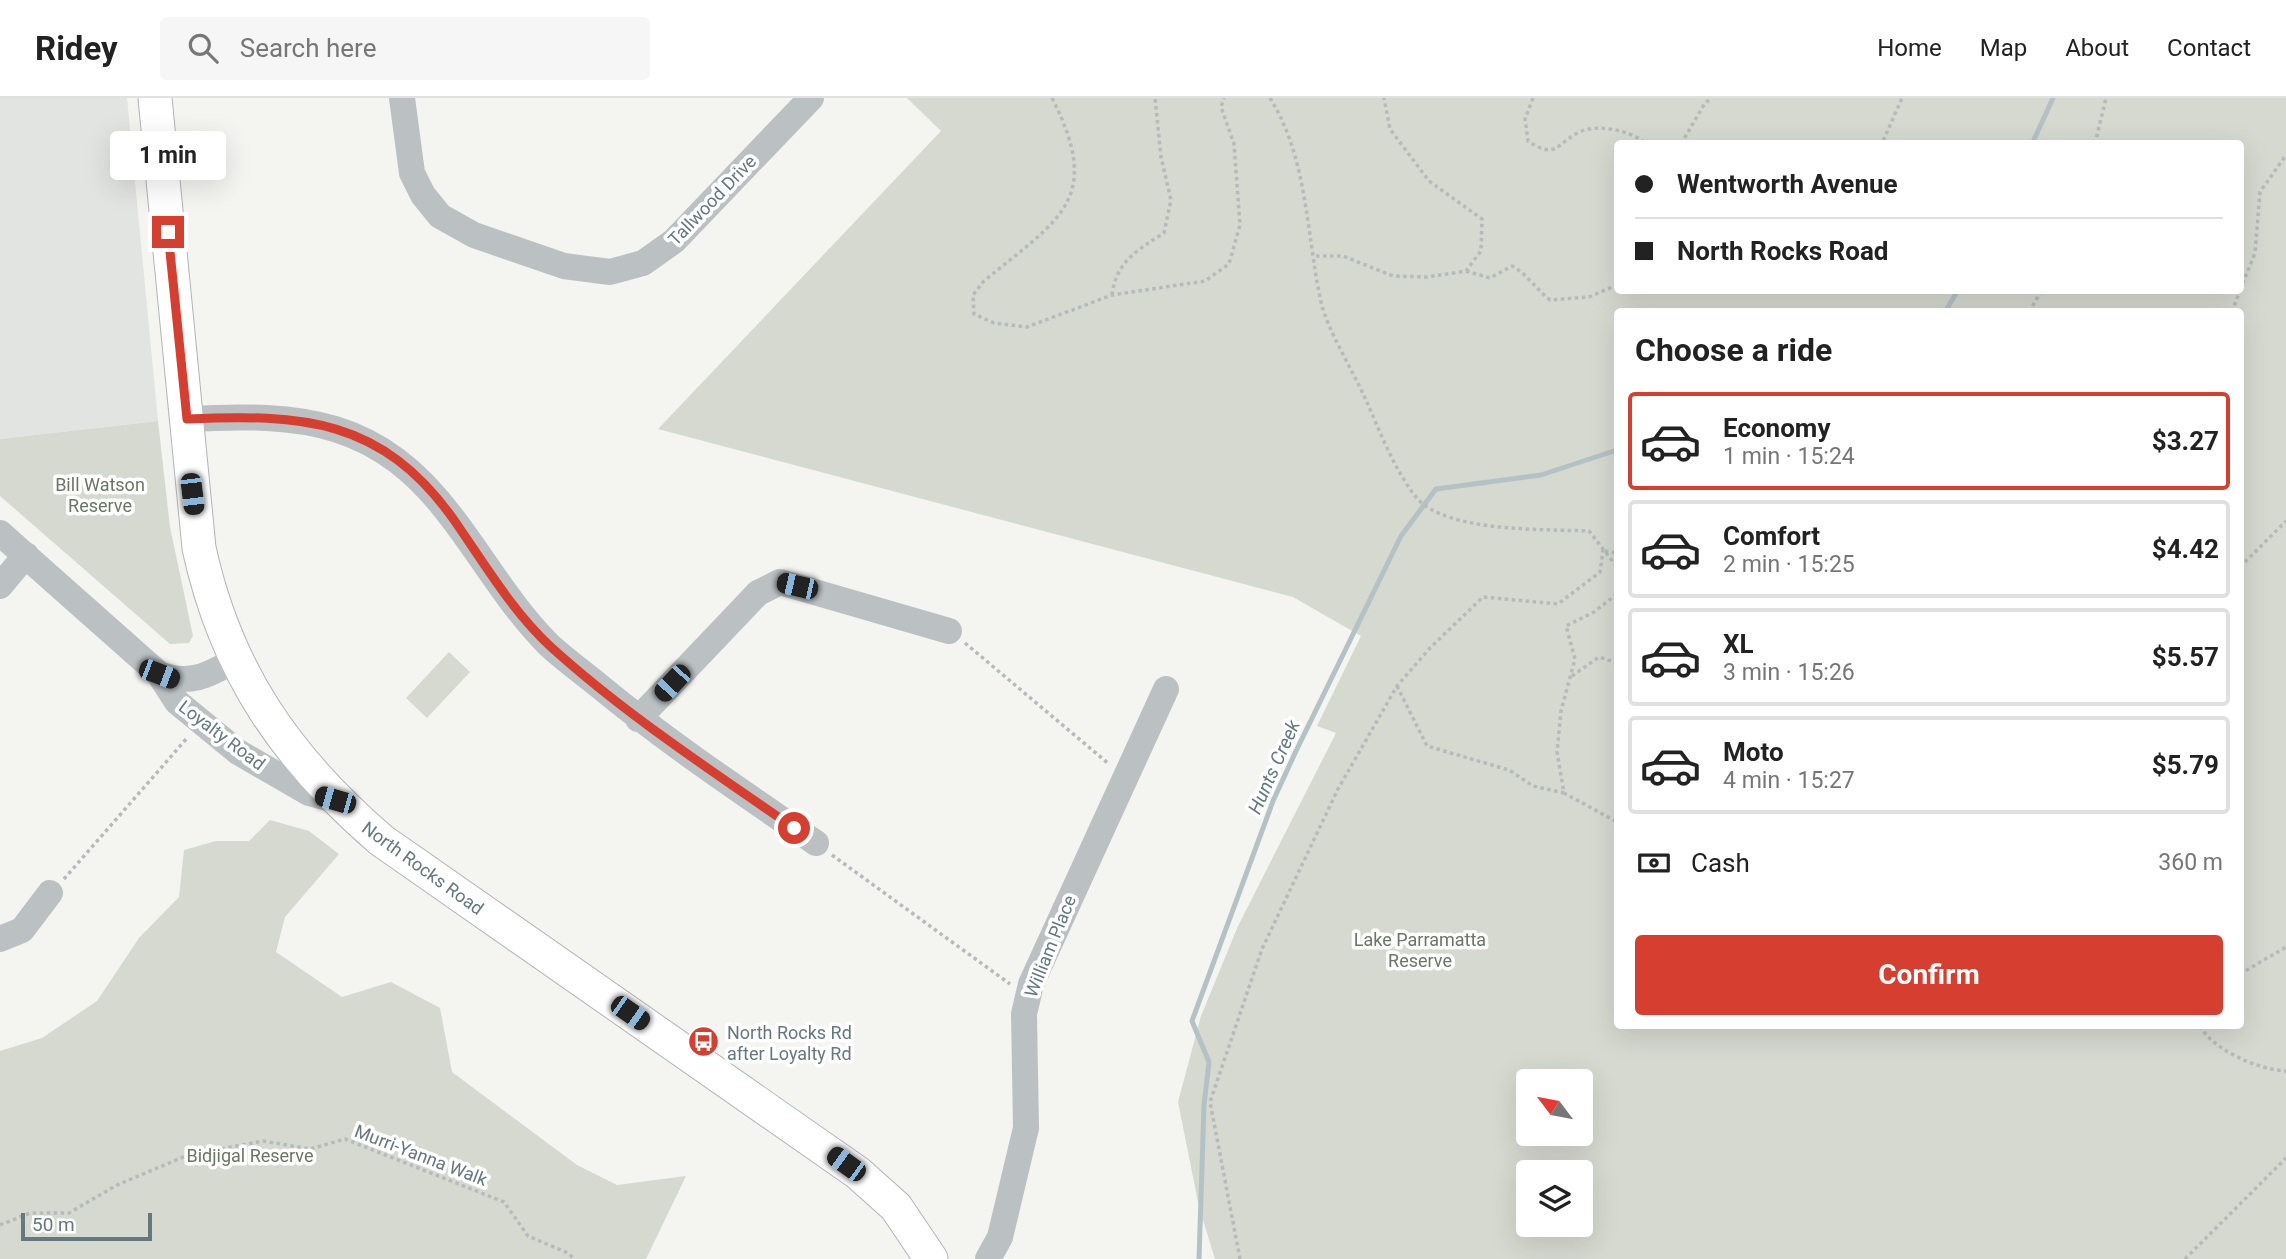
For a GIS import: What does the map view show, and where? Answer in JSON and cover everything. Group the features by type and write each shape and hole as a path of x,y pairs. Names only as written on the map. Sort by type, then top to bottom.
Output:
{"main road":[{"name":"North Rocks Road","path":"155,98 199,548 209,595 235,660 276,731 335,800 381,840 858,1172 895,1207 930,1259"}],"street":[{"name":"Tallwood Drive","path":"402,98 412,173 423,195 440,216 474,235 564,267 610,272 643,262 674,241 811,98"},
{"path":"187,419 284,417 325,424 364,438 383,450 414,473 452,517 498,585 549,645 638,719 816,843"},
{"name":"Loyalty Road","path":"0,533 159,674 177,702 238,752 309,793 335,800"},
{"path":"0,586 26,555"},
{"path":"638,719 758,593 780,582 949,631"},
{"name":"Loyalty Road","path":"159,674 173,680 189,680 205,677 235,660"},
{"name":"William Place","path":"988,1259 1000,1237 1026,1128 1024,1014 1028,997 1054,930 1166,689"},
{"path":"0,939 22,930 51,893"}],"path":[{"path":"1052,98 1069,132 1076,178 1063,212 984,281 973,295 974,314 994,323 1027,327 1112,295 1205,281 1229,264 1240,226 1234,144 1221,107 1224,98"},
{"path":"1112,295 1114,278 1123,261 1164,233 1171,200 1161,157 1155,98"},
{"path":"1270,98 1285,122 1305,195 1322,304 1396,466 1417,499 1462,521 1500,527 1589,531 1614,563"},
{"path":"1384,98 1390,129 1429,181 1482,219 1481,251 1466,271"},
{"path":"1533,98 1525,119 1528,141 1542,150 1554,150 1583,130 1618,131 1639,136 1642,140"},
{"path":"1683,140 1705,103 1712,98"},
{"path":"1883,140 1902,98"},
{"path":"2096,140 2106,98"},
{"path":"2244,280 2255,253 2260,192 2286,155"},
{"path":"1315,256 1343,256 1393,276 1427,277 1466,271 1490,278 1512,265 1524,272 1531,285 1550,300 1589,297 1614,286"},
{"path":"2244,563 2286,521"},
{"path":"1603,550 1614,552"},
{"path":"1240,1259 1210,1102 1262,949 1338,789 1397,686 1483,597 1558,604 1600,572 1603,550"},
{"path":"1564,793 1557,752 1561,711 1573,676 1575,659 1566,626 1594,612 1614,595"},
{"path":"949,631 1126,778"},
{"path":"1573,676 1599,657 1614,662"},
{"path":"1397,686 1427,746 1509,770 1533,786 1564,793 1614,820"},
{"path":"51,893 191,734"},
{"path":"816,843 1028,997"},
{"path":"2244,972 2286,947"},
{"path":"2202,1029 2206,1036 2223,1048 2273,1071 2286,1071"},
{"name":"Murri-Yanna Walk","path":"0,1225 30,1213 69,1213 117,1185 188,1155 263,1141 310,1149 345,1139 504,1202 528,1236 568,1252 574,1259"},
{"path":"2185,1259 2286,1158"}],"shaded area":[{"path":"0,98 127,98 158,421 0,439"}],"green space":[{"name":"Lake Parramatta Reserve","path":"907,98 2286,98 2286,1259 1215,1259 1199,1207 1178,1102 1201,1016 1238,926 1336,733 1317,726 1361,636 1293,597 658,429 941,131"},
{"name":"Bill Watson Reserve","path":"158,421 170,527 193,636 189,643 170,644 0,496 0,439"},
{"path":"449,652 470,672 427,718 406,698"},
{"name":"Bidjigal Reserve","path":"270,820 309,831 339,854 285,917 276,952 342,997 391,982 440,1008 452,1072 577,1165 617,1185 686,1176 646,1259 0,1259 0,1051 42,1038 97,1001 139,938 179,897 184,850 216,841 249,841"}],"waterway":[{"name":"Hunts Creek","path":"2034,140 2053,98"},
{"name":"Hunts Creek","path":"1947,308 1956,294"},
{"name":"Hunts Creek","path":"1199,1259 1204,1105 1209,1062 1192,1021 1273,801 1401,536 1436,489 1541,475 1614,451"}],"place":[{"name":"North Rocks Rd after Loyalty Rd","path":"704,1042"}],"route":[{"path":"168,232 187,419 284,417 325,424 364,438 414,473 452,517 498,585 549,645 638,719 794,828"}]}
